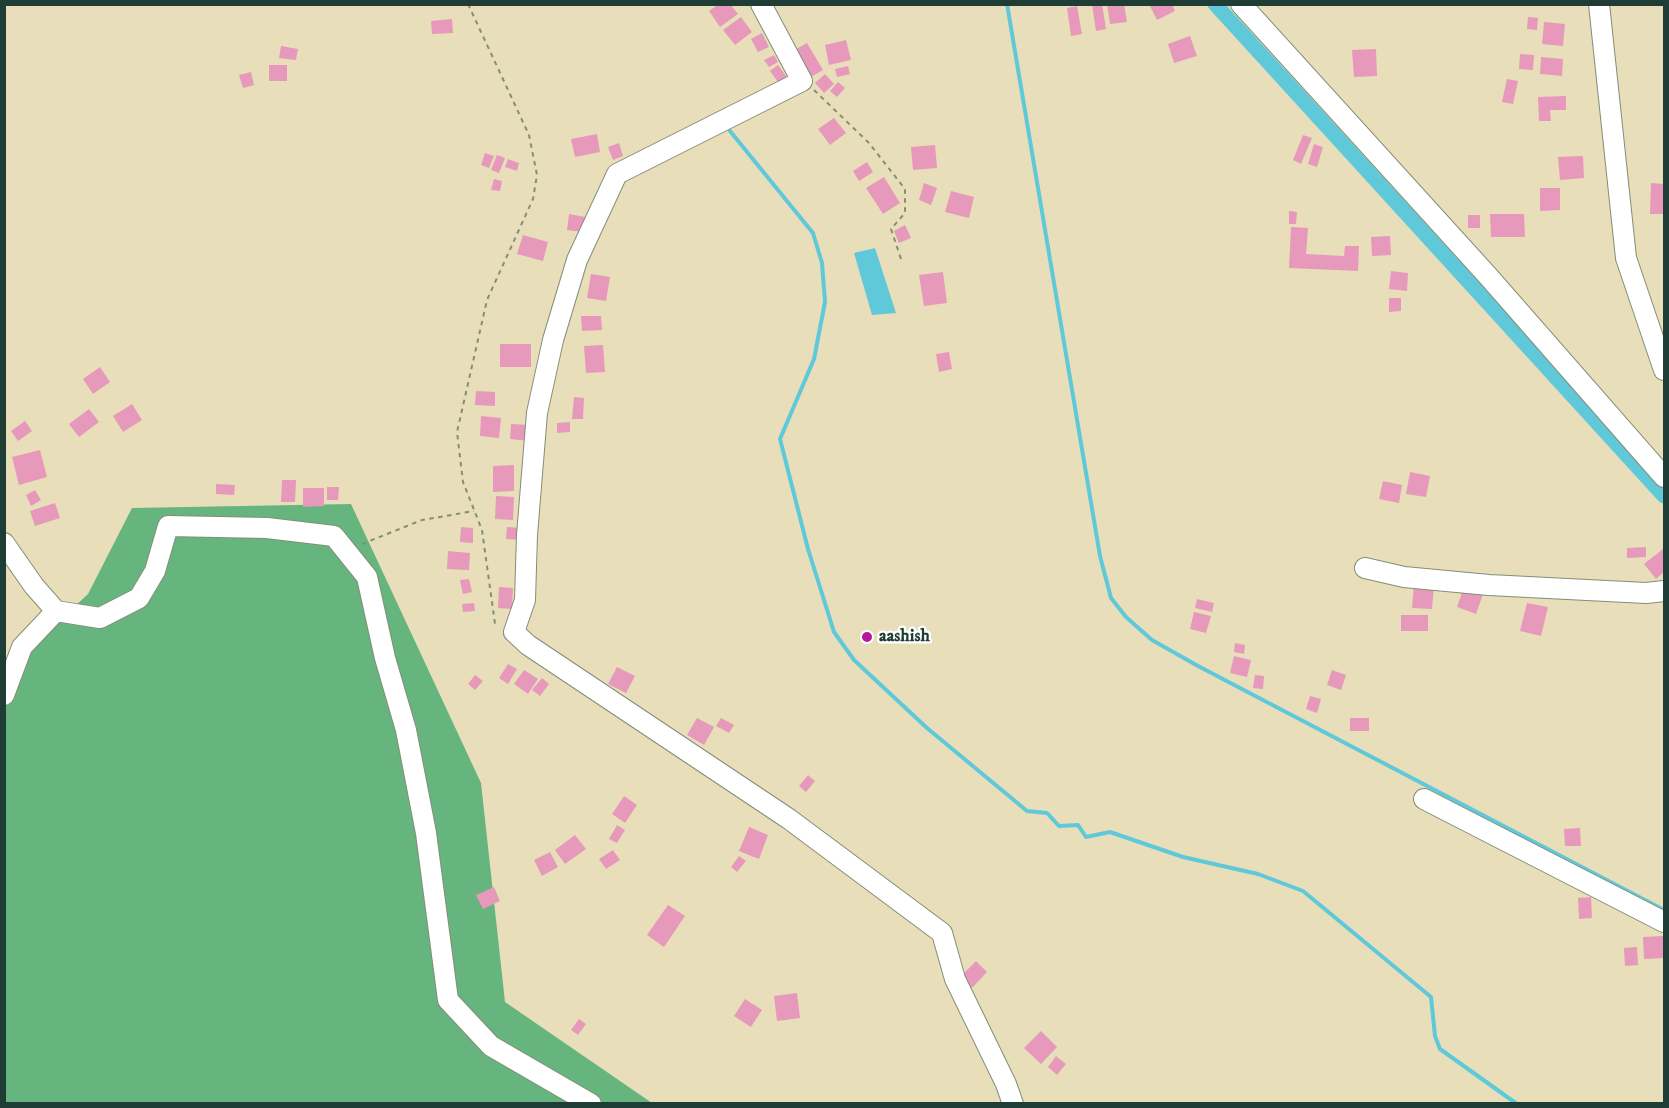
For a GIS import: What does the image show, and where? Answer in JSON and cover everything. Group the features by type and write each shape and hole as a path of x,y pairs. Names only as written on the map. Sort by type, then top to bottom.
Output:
{"street":[{"path":"761,4 802,81 617,174 577,260 553,340 537,413 527,535 525,600 514,632 528,645 789,819 942,933 955,979 1006,1084 1013,1104"},
{"path":"1241,4 1488,276 1665,477"},
{"path":"1599,4 1626,258 1665,370"},
{"path":"4,543 34,586 56,611 100,618 139,598 155,571 168,526 267,528 334,536 367,577 385,658 406,730 426,833 448,1000 491,1046 591,1104"},
{"path":"1365,568 1404,577 1489,585 1646,593 1665,591"},
{"path":"4,695 22,647 56,611"},
{"path":"1424,799 1665,922"}],"path":[{"path":"468,4 529,135 537,175 533,199 487,300 457,432 463,482 482,530 495,624 514,632"},
{"path":"802,81 831,104 869,143 904,189 904,213 891,229 902,262"},
{"path":"346,552 382,534 422,520 474,511"}],"green space":[{"path":"351,504 481,783 505,1002 652,1103 5,1104 5,671 88,594 132,508"}],"water":[{"path":"875,248 896,313 872,315 854,253"}],"building":[{"path":"719,4 730,4 738,14 720,27 709,11"},
{"path":"1092,4 1102,4 1106,29 1096,31"},
{"path":"1107,4 1124,4 1127,22 1110,24"},
{"path":"1149,4 1172,4 1175,11 1157,20"},
{"path":"1077,6 1082,34 1071,36 1067,8"},
{"path":"741,17 752,32 735,45 723,30"},
{"path":"1528,17 1538,18 1537,30 1527,29"},
{"path":"452,19 453,33 432,34 431,21"},
{"path":"1544,22 1565,24 1563,46 1542,44"},
{"path":"762,33 769,47 758,52 751,39"},
{"path":"1190,36 1197,56 1174,63 1168,44"},
{"path":"846,40 851,60 829,65 825,45"},
{"path":"807,43 823,70 809,78 793,51"},
{"path":"281,46 298,49 296,60 279,58"},
{"path":"1376,49 1377,76 1354,77 1352,50"},
{"path":"1520,54 1534,55 1533,70 1519,69"},
{"path":"774,55 778,62 769,67 764,60"},
{"path":"1541,57 1563,59 1562,76 1540,74"},
{"path":"269,65 287,65 287,81 269,81"},
{"path":"778,65 789,80 781,86 770,71"},
{"path":"848,66 850,74 837,77 835,69"},
{"path":"251,72 254,85 243,88 239,75"},
{"path":"825,74 834,84 824,93 815,83"},
{"path":"1507,79 1518,81 1513,104 1502,102"},
{"path":"838,82 845,88 837,97 830,91"},
{"path":"1566,96 1566,110 1550,110 1551,121 1539,121 1538,97"},
{"path":"834,118 846,133 830,145 818,129"},
{"path":"597,134 600,152 575,157 571,139"},
{"path":"1303,135 1312,138 1301,164 1293,160"},
{"path":"619,143 623,156 613,160 608,147"},
{"path":"1314,144 1323,147 1317,167 1308,164"},
{"path":"935,145 937,168 913,170 911,147"},
{"path":"485,153 494,156 489,168 481,165"},
{"path":"497,155 505,158 499,173 491,170"},
{"path":"1583,156 1584,178 1560,180 1558,157"},
{"path":"508,159 519,163 517,171 505,167"},
{"path":"867,162 873,172 859,181 853,171"},
{"path":"884,177 900,203 883,214 866,188"},
{"path":"494,179 502,181 500,191 491,190"},
{"path":"924,183 937,188 931,205 919,200"},
{"path":"1651,183 1664,184 1664,214 1650,214"},
{"path":"1540,188 1560,188 1560,210 1540,211"},
{"path":"951,191 974,197 969,218 945,212"},
{"path":"1289,211 1297,212 1296,224 1289,224"},
{"path":"569,214 585,217 583,232 567,230"},
{"path":"1490,214 1524,214 1525,237 1491,237"},
{"path":"1468,215 1480,215 1480,228 1468,228"},
{"path":"905,225 911,238 899,243 894,231"},
{"path":"1291,227 1308,228 1306,254 1344,256 1345,246 1359,246 1358,271 1289,268"},
{"path":"523,235 548,242 543,261 517,254"},
{"path":"1390,236 1391,255 1372,256 1371,237"},
{"path":"1391,271 1408,273 1407,291 1389,289"},
{"path":"943,272 947,303 924,306 919,275"},
{"path":"591,274 610,277 606,301 587,298"},
{"path":"1389,298 1401,298 1401,311 1389,312"},
{"path":"581,316 601,316 602,330 582,331"},
{"path":"500,344 531,344 531,367 500,367"},
{"path":"603,345 605,372 586,373 584,346"},
{"path":"949,352 952,369 939,372 936,354"},
{"path":"100,367 110,382 93,394 83,379"},
{"path":"476,391 495,392 495,406 475,405"},
{"path":"574,397 584,398 583,419 572,419"},
{"path":"132,404 142,420 123,432 113,416"},
{"path":"89,409 99,422 79,437 69,424"},
{"path":"481,416 501,418 499,438 480,436"},
{"path":"25,421 32,431 18,441 11,431"},
{"path":"570,422 570,432 557,433 557,423"},
{"path":"511,424 530,425 529,441 510,439"},
{"path":"40,450 47,477 19,485 12,457"},
{"path":"514,465 514,491 493,492 493,466"},
{"path":"1410,472 1430,476 1426,497 1406,494"},
{"path":"282,480 296,480 295,502 281,502"},
{"path":"1383,481 1402,485 1399,503 1379,499"},
{"path":"216,484 235,485 234,495 216,494"},
{"path":"327,487 339,487 338,500 327,500"},
{"path":"303,488 324,488 324,506 303,507"},
{"path":"35,490 41,500 31,506 26,495"},
{"path":"496,496 514,497 513,520 495,519"},
{"path":"55,503 60,518 35,526 30,511"},
{"path":"461,527 473,528 473,543 460,542"},
{"path":"507,527 522,528 521,540 506,539"},
{"path":"1646,547 1646,557 1627,558 1627,548"},
{"path":"1663,549 1664,572 1656,579 1644,564"},
{"path":"448,551 470,553 469,570 447,569"},
{"path":"469,579 472,592 463,594 460,580"},
{"path":"1414,584 1434,585 1432,609 1412,608"},
{"path":"499,587 513,588 512,609 498,608"},
{"path":"1464,587 1483,594 1476,614 1457,607"},
{"path":"1197,599 1214,603 1212,612 1195,608"},
{"path":"474,603 475,611 463,612 462,604"},
{"path":"1527,603 1548,607 1541,636 1520,631"},
{"path":"1194,612 1211,616 1206,633 1190,629"},
{"path":"1401,615 1428,615 1428,631 1401,631"},
{"path":"1235,643 1245,645 1244,654 1234,652"},
{"path":"1234,656 1251,660 1247,677 1230,673"},
{"path":"508,664 517,669 508,684 499,678"},
{"path":"617,667 635,676 626,693 608,684"},
{"path":"524,670 538,679 528,694 514,684"},
{"path":"1332,670 1346,675 1341,690 1327,685"},
{"path":"475,675 483,681 475,690 468,684"},
{"path":"1255,675 1264,676 1263,689 1253,688"},
{"path":"542,678 549,684 540,696 532,690"},
{"path":"1310,696 1321,699 1317,713 1306,709"},
{"path":"697,718 714,727 704,745 687,735"},
{"path":"721,718 734,725 729,733 716,726"},
{"path":"1350,718 1369,718 1369,731 1350,731"},
{"path":"808,775 815,781 806,792 799,786"},
{"path":"624,796 637,805 625,823 612,814"},
{"path":"617,825 625,830 617,843 609,839"},
{"path":"749,827 768,835 759,859 739,851"},
{"path":"1580,828 1581,846 1565,846 1564,829"},
{"path":"575,835 586,849 565,864 555,850"},
{"path":"613,850 620,860 606,869 599,859"},
{"path":"550,852 558,867 542,876 534,860"},
{"path":"739,856 746,861 737,872 731,867"},
{"path":"494,887 500,901 483,909 476,895"},
{"path":"1591,897 1592,918 1579,919 1578,898"},
{"path":"668,905 685,916 664,947 647,935"},
{"path":"1663,936 1664,958 1644,959 1643,937"},
{"path":"1637,947 1638,965 1625,966 1624,948"},
{"path":"976,961 987,972 972,988 961,976"},
{"path":"797,993 800,1018 777,1021 774,996"},
{"path":"745,999 762,1010 751,1027 734,1016"},
{"path":"579,1019 586,1024 578,1035 571,1030"},
{"path":"1041,1031 1057,1047 1041,1064 1024,1048"},
{"path":"1056,1056 1066,1064 1057,1075 1048,1067"}],"waterway":[{"path":"1007,4 1100,556 1111,598 1126,617 1152,640 1198,666 1664,910"},
{"path":"1215,4 1664,496"},
{"path":"730,131 813,233 822,263 825,302 814,359 780,439 808,549 834,632 854,660 927,728 1027,811 1047,813 1059,826 1078,825 1086,837 1110,832 1183,857 1258,874 1303,891 1431,997 1435,1036 1440,1049 1517,1104"}],"place":[{"name":"aashish","path":"867,637"}]}
